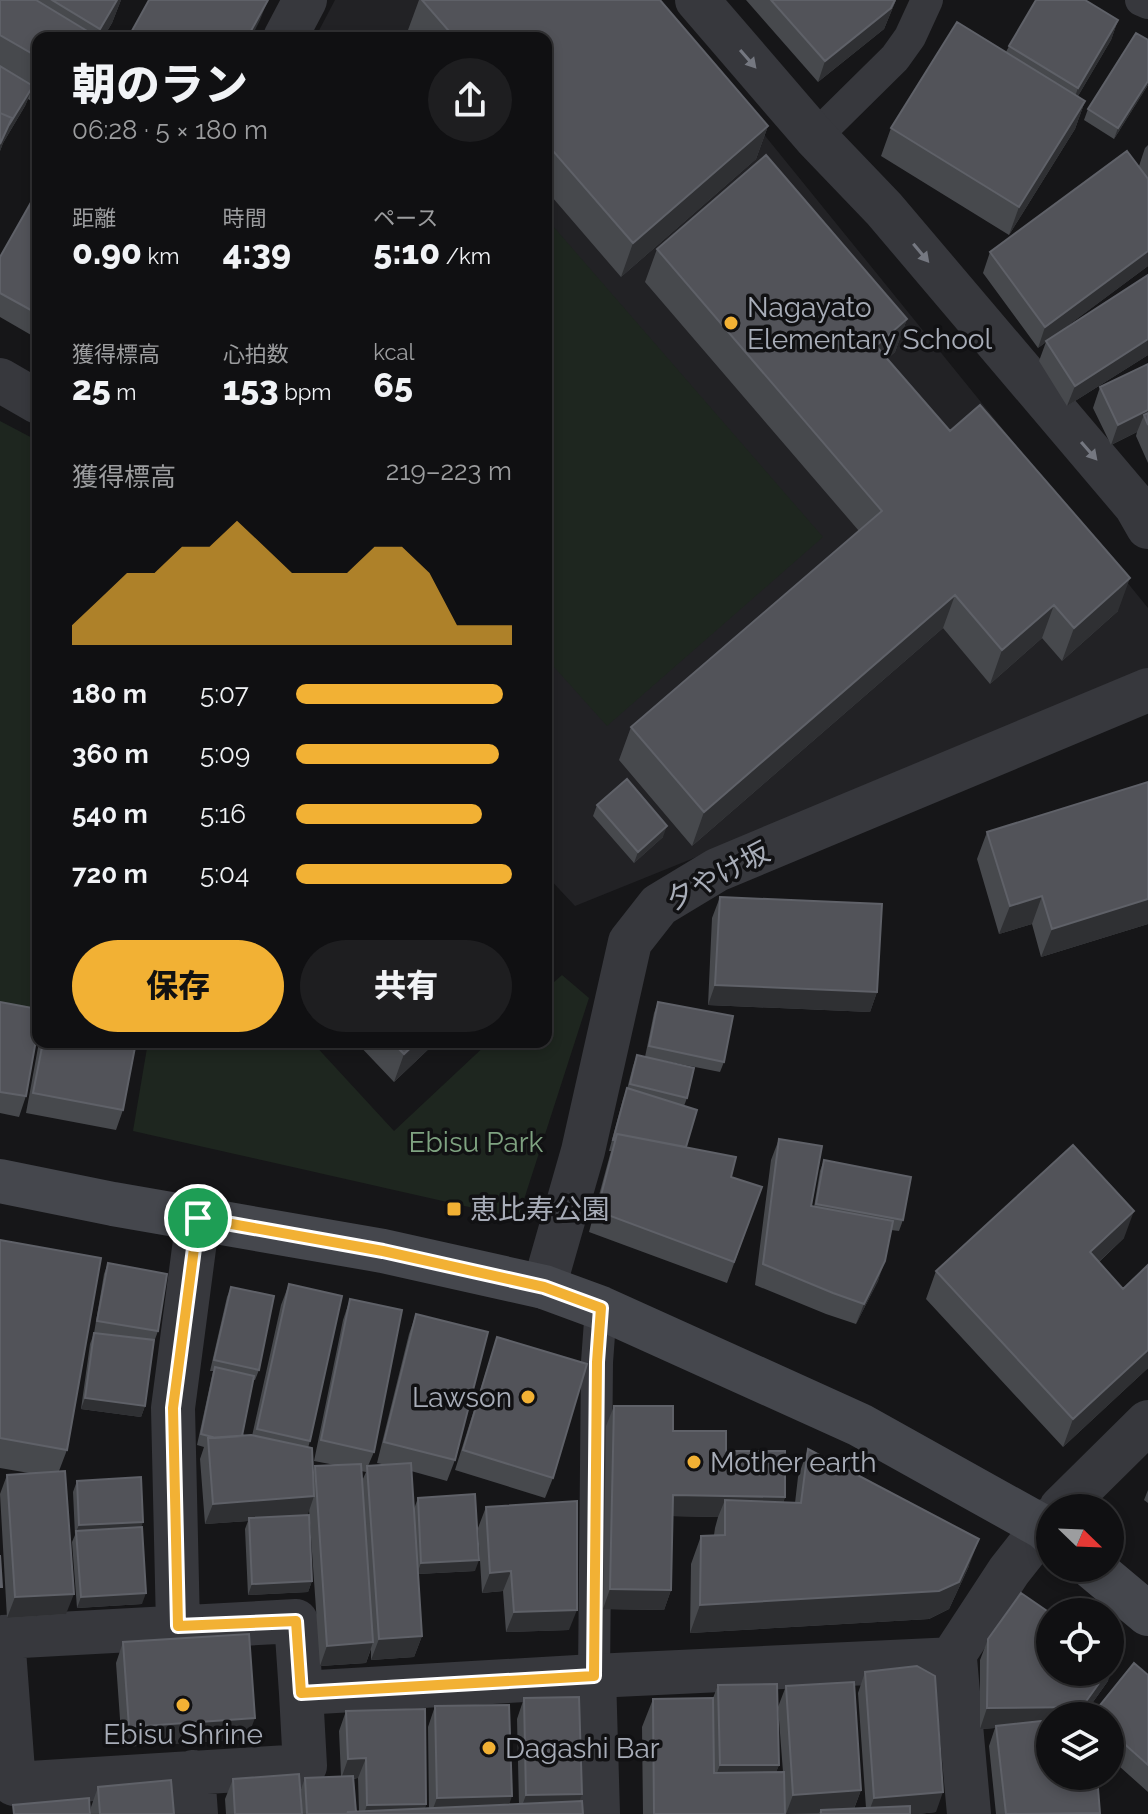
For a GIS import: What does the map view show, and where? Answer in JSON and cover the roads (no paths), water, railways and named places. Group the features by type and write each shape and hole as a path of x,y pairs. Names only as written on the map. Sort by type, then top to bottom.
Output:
{"street":[{"path":"288,32 305,0"},
{"path":"697,0 815,137 884,209 1136,506 1148,527"},
{"path":"0,380 32,399"},
{"name":"夕やけ坂","path":"544,1287 583,1151 630,942 659,905 717,870 1148,690"},
{"path":"0,1181 383,1251 544,1287 601,1308 860,1425 1036,1514"},
{"path":"178,1626 173,1408 198,1218"},
{"path":"1078,1494 1148,1422"},
{"path":"969,1814 954,1655 993,1595 1036,1541"},
{"path":"1110,1582 1148,1614"},
{"path":"296,1621 305,1766 195,1793 14,1784 4,1715 3,1637 178,1626 296,1621"},
{"path":"301,1693 955,1659"},
{"path":"594,1676 598,1814"}],"lane":[{"path":"815,137 895,58 910,37 927,0"},
{"path":"1141,0 1148,3"},
{"path":"594,1676 597,1362 601,1308"}],"place":[{"name":"Nagayato Elementary School","path":"731,323"},
{"name":"恵比寿公園","path":"454,1209"},
{"name":"Lawson","path":"528,1397"},
{"name":"Mother earth","path":"694,1462"},
{"name":"Ebisu Shrine","path":"183,1705"},
{"name":"Dagashi Bar","path":"489,1748"}],"park label":[{"name":"Ebisu Park","path":"476,1142"}]}
